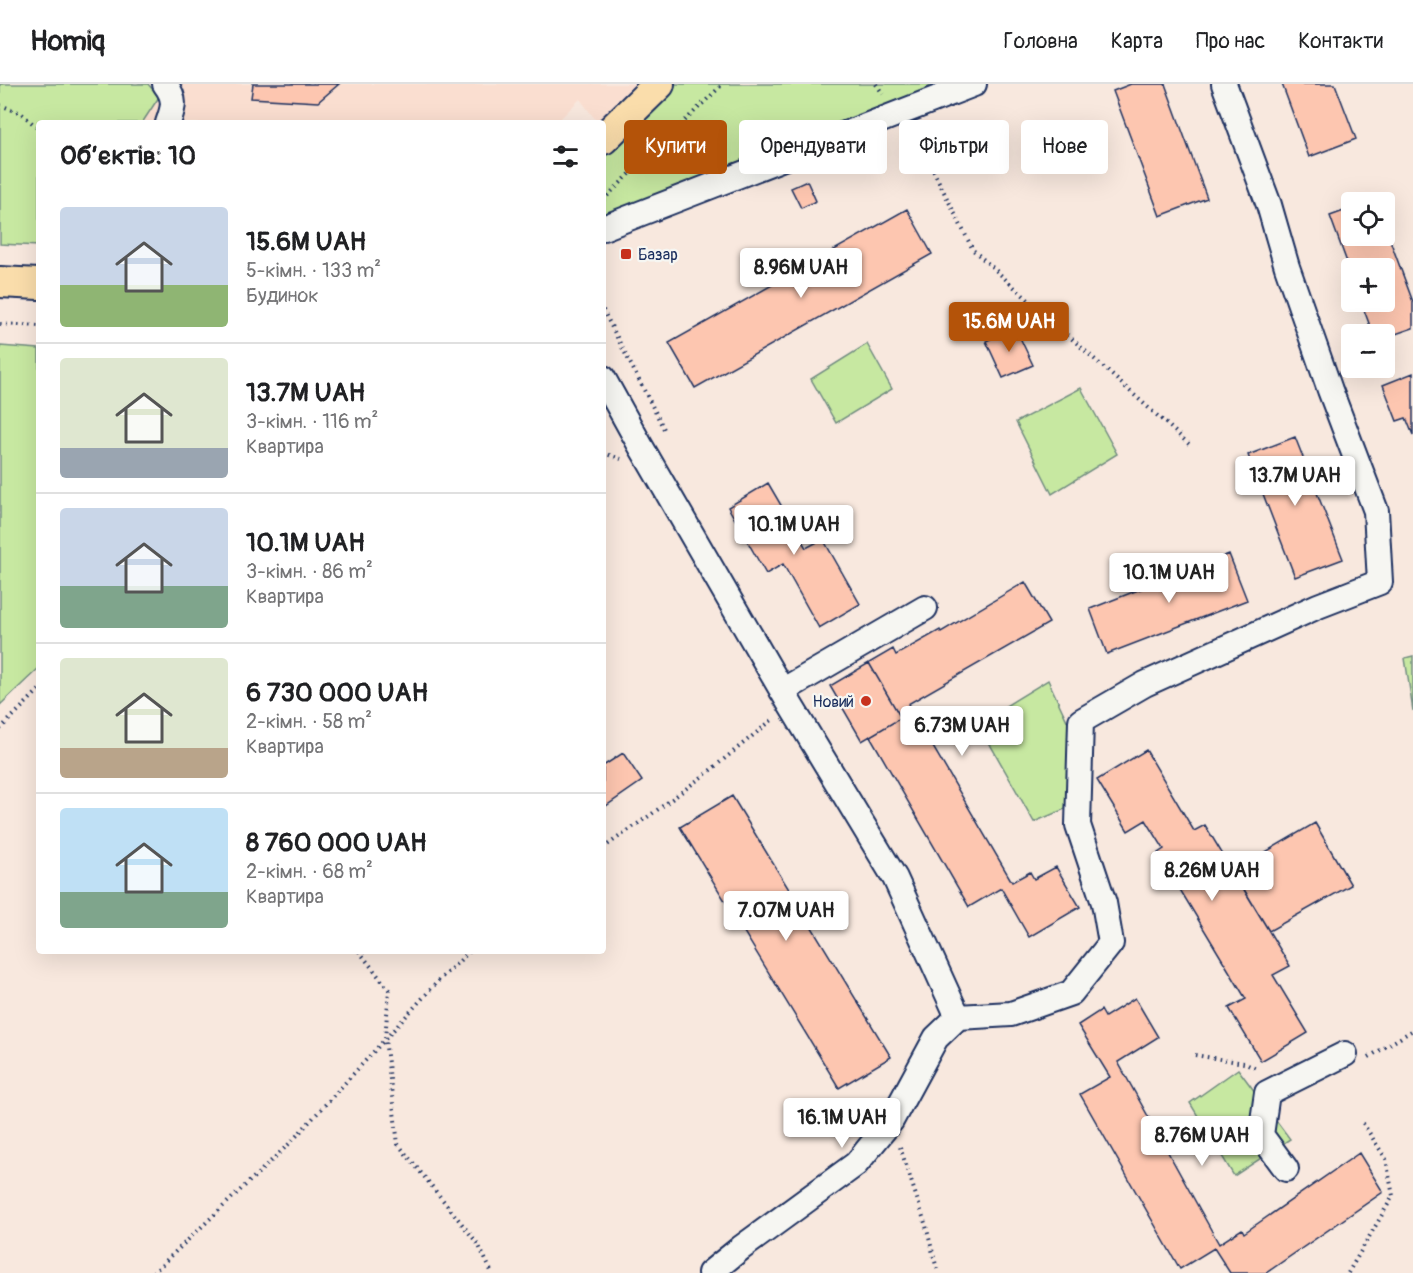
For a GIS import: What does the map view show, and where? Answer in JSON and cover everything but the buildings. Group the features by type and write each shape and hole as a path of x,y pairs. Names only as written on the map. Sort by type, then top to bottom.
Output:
{"main road":[{"path":"606,136 659,84"},
{"path":"0,282 36,284"}],"street":[{"path":"165,84 171,92 174,107 169,120"},
{"path":"606,227 974,84"},
{"path":"710,1273 856,1164 891,1121 936,1038 958,1017 1011,1014 1071,993 1111,944 1104,903 1078,825 1082,722 1145,684 1318,606 1380,582 1376,511 1330,390 1287,267 1269,205 1224,84"},
{"path":"606,384 787,699 895,878 958,1017"},
{"path":"787,699 925,609"},
{"path":"1286,1169 1261,1135 1267,1093 1357,1055"}],"path":[{"path":"606,198 723,84"},
{"path":"0,105 21,113 36,126"},
{"path":"898,113 924,152 972,250 1191,446"},
{"path":"606,316 665,431"},
{"path":"0,326 36,328"},
{"path":"0,729 36,693"},
{"path":"606,846 707,773 758,731 787,699"},
{"path":"361,954 389,990 386,1039 398,1144 478,1244 492,1273"},
{"path":"153,1273 291,1142 441,978 467,954"},
{"path":"1357,1055 1413,1030"},
{"path":"1195,1055 1244,1063 1286,1084"},
{"path":"1348,1273 1393,1196 1386,1159 1361,1120"},
{"path":"891,1121 926,1226 938,1273"}],"shaded area":[{"path":"179,84 659,84 603,120 596,120 580,99 559,120 144,120 159,97 185,95"}],"green space":[{"path":"0,84 148,84 159,97 144,120 36,120 36,246 0,244"},
{"path":"659,84 974,84 881,120 739,120 739,174 742,174 606,227 606,136"},
{"path":"867,344 892,389 836,423 811,379"},
{"path":"0,346 36,349 36,671 0,705"},
{"path":"1081,388 1117,454 1052,494 1016,422"},
{"path":"1413,656 1413,711 1405,658"},
{"path":"1048,680 1069,725 1073,760 1065,809 1034,822 978,723"},
{"path":"1238,1069 1290,1139 1234,1176 1190,1103"}],"place":[{"name":"Базар","path":"626,254"},
{"name":"Новий","path":"866,701"}]}
